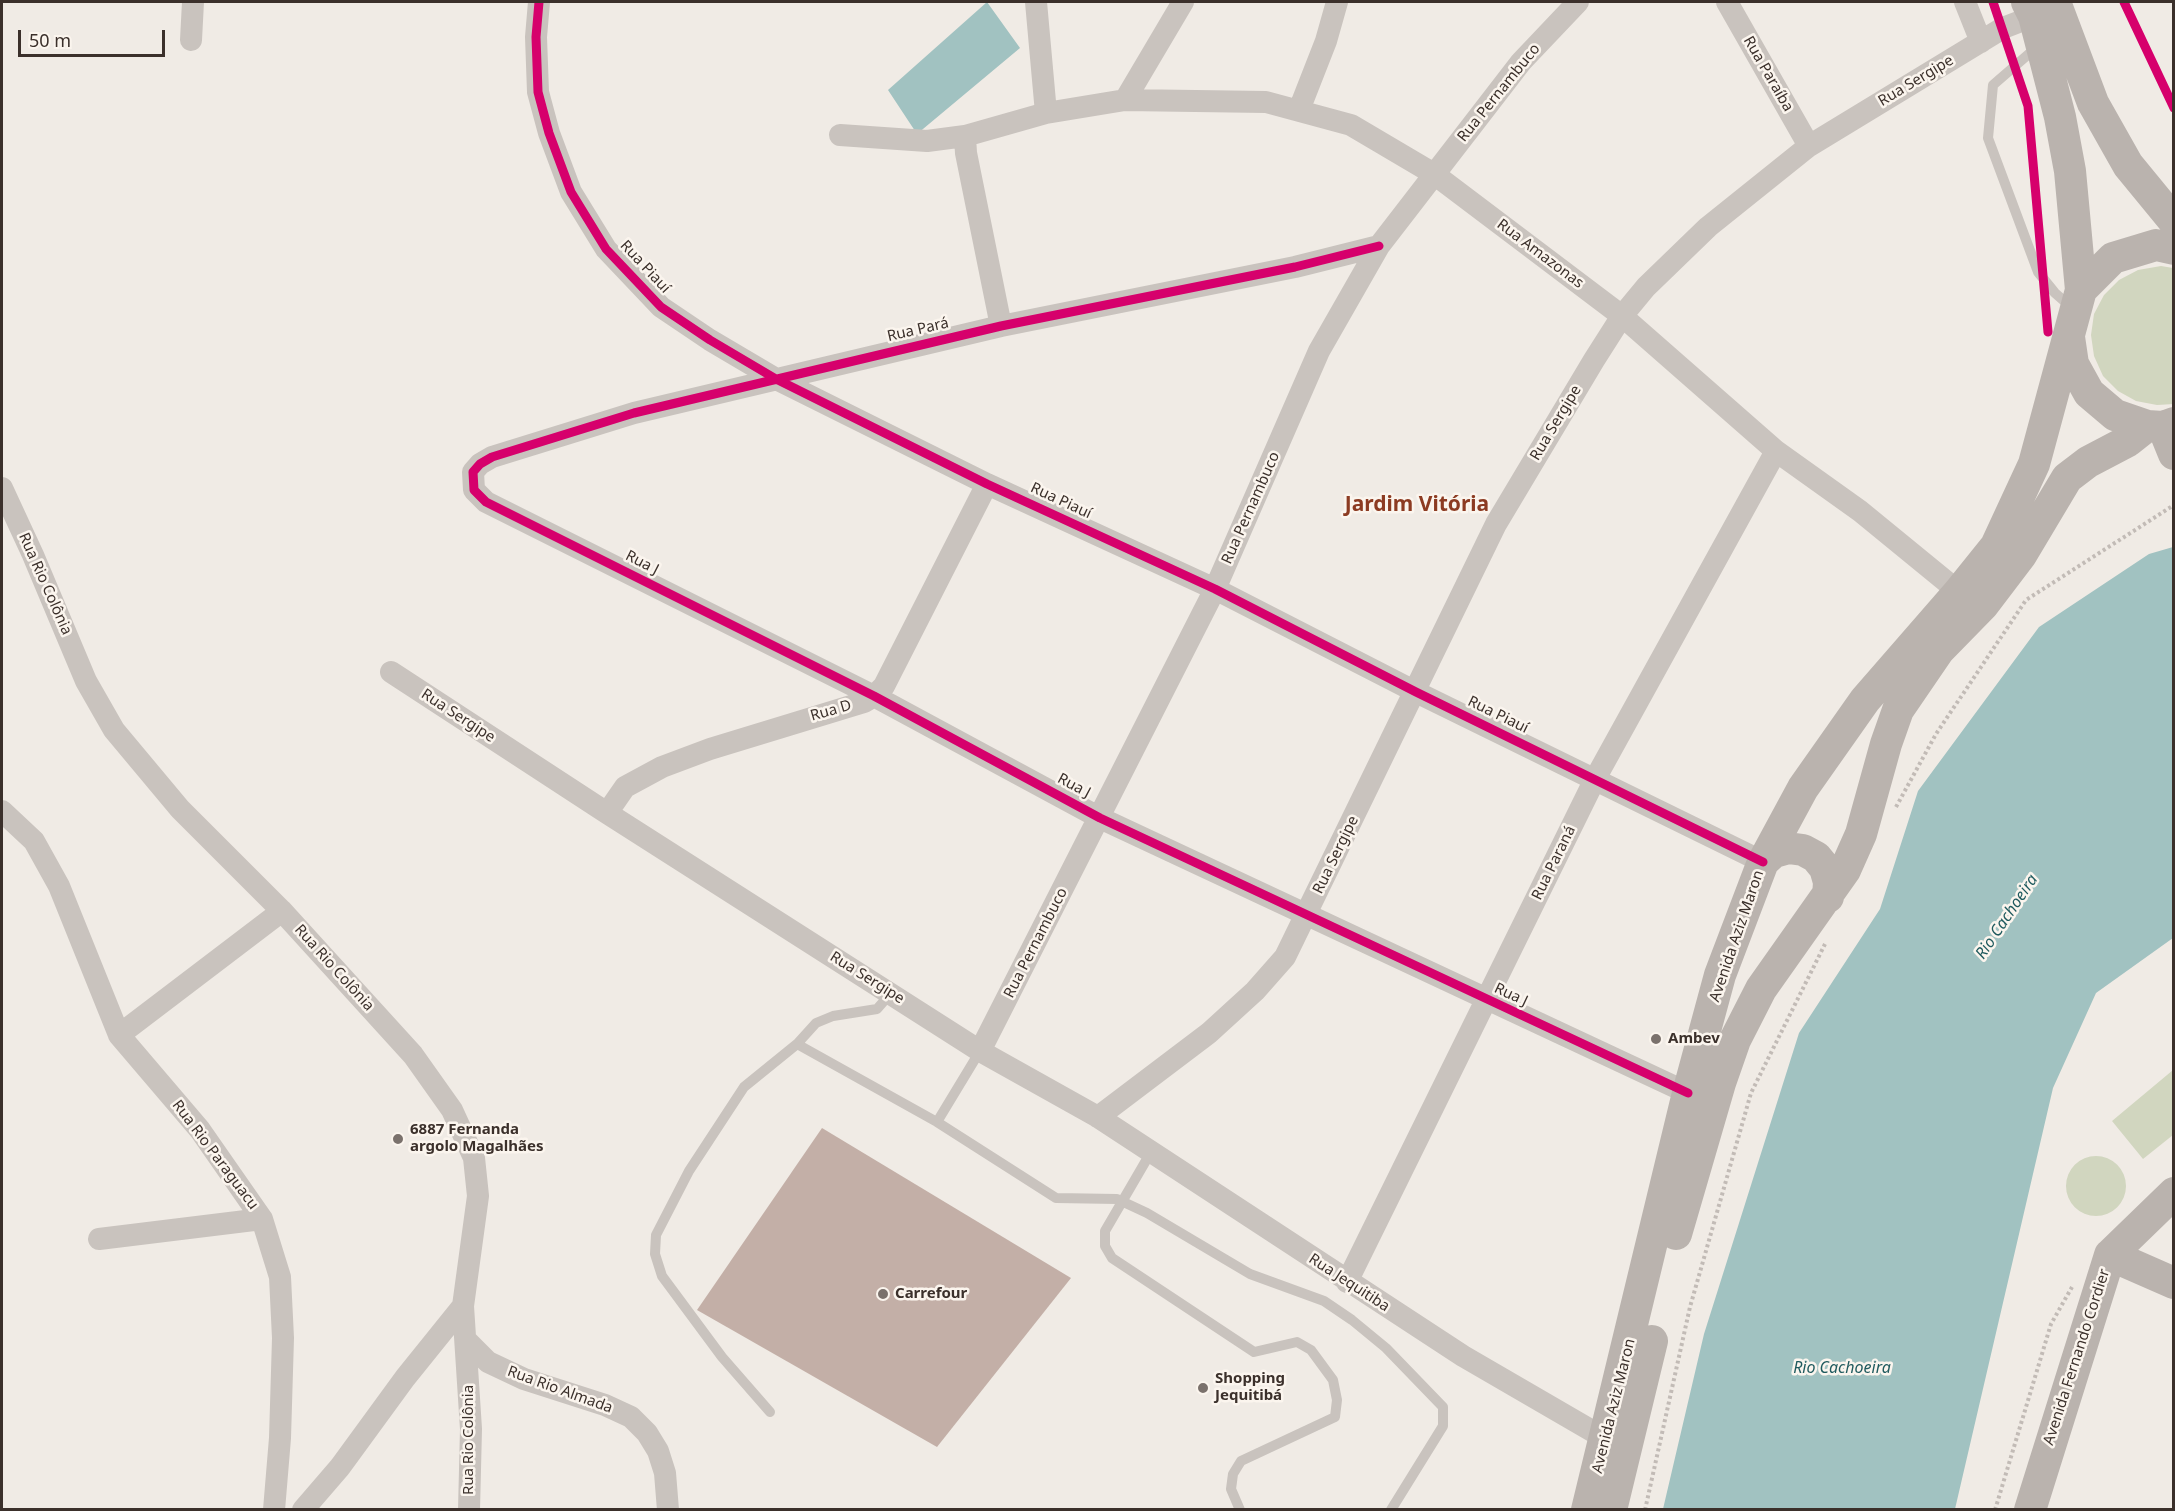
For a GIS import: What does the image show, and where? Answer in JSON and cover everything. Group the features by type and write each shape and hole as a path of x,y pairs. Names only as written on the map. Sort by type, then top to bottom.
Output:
{"main road":[{"path":"2039,16 2128,165 2174,221"},
{"path":"2039,16 2070,171 2075,310 2073,364 2089,393 2115,415 2164,432"},
{"path":"2075,310 2113,258 2156,245 2174,249"},
{"name":"Avenida Aziz Maron","path":"1592,1507 1688,1093 1720,975 1763,862 1803,788 1865,700 1996,546 2034,464 2075,310"},
{"name":"Avenida Aziz Maron","path":"1592,1507 1735,1040 1761,989 1845,870 1861,834 1898,710 1940,650 1983,605 2021,555 2067,478 2088,462 2128,441 2164,432"},
{"path":"1763,862 1774,852 1788,848 1803,850 1816,857 1825,868 1829,882 1828,897"},
{"name":"Avenida Fernando Cordier","path":"2031,1509 2110,1255 2174,1193"},
{"path":"2110,1255 2174,1283"}],"street":[{"path":"191,40 193,2"},
{"name":"Rua Piauí","path":"539,2 536,37 538,92 549,133 571,192 606,249 661,307 776,380 987,484 1215,589 1416,692 1763,862"},
{"path":"1036,2 1046,113"},
{"path":"1125,100 1183,2"},
{"path":"1299,110 1326,41 1337,2"},
{"name":"Rua Pernambuco","path":"980,1051 1215,589 1319,351 1379,246 1521,62 1578,2"},
{"name":"Rua Paraíba","path":"1727,2 1809,146"},
{"path":"1965,2 1981,42"},
{"name":"Rua Sergipe","path":"391,672 980,1051 1098,1117 1172,1062 1255,991 1285,957 1496,524 1622,316 1646,287 1708,227 1809,146 2003,28 2039,16"},
{"name":"Rua Amazonas","path":"840,135 927,141 965,136 1046,113 1125,100 1266,102 1351,125 1434,174 1622,316 1776,451 1860,511 1959,592"},
{"path":"965,136 966,153 1001,326"},
{"name":"Rua Pará","path":"473,472 480,464 492,457 634,413 1001,326 1295,267 1379,246"},
{"name":"Rua Paraná","path":"1347,1282 1595,779 1776,451"},
{"name":"Rua J","path":"473,472 474,490 486,502 874,696 1100,818 1487,1001 1688,1093"},
{"path":"874,696 884,686 987,484"},
{"name":"Rua Rio Colônia","path":"2,488 86,681 114,730 180,809 282,911 413,1055 452,1110 474,1158 478,1196 463,1306 471,1429 469,1509"},
{"name":"Rua D","path":"607,813 625,787 662,767 864,702 874,696"},
{"name":"Rua Rio Paraguacu","path":"2,811 34,840 59,886 119,1035 200,1130 262,1219 280,1277 283,1338 280,1438 274,1509"},
{"path":"119,1035 282,911"},
{"name":"Rua Jequitiba","path":"1098,1117 1146,1160 1347,1282 1463,1356 1606,1439"},
{"path":"99,1239 262,1219"},
{"path":"303,1509 340,1467 405,1378 463,1306"},
{"name":"Rua Rio Almada","path":"466,1340 489,1362 524,1379 606,1405 631,1417 648,1433 658,1451 665,1473 668,1509"}],"lane":[{"path":"2039,16 1993,85 1988,138 2038,272 2055,293 2075,310"},
{"path":"770,1412 722,1357 662,1276 655,1254 656,1234 690,1171 744,1087 797,1044 816,1023 833,1016 877,1009 891,993"},
{"path":"797,1044 937,1122 1056,1198 1110,1197 1130,1204 1250,1274 1324,1301 1386,1348 1439,1400 1444,1413 1443,1426 1391,1509"},
{"path":"937,1122 980,1051"},
{"path":"1146,1160 1105,1231 1105,1246 1112,1258 1254,1352 1297,1342 1311,1350 1333,1380 1336,1400 1335,1417 1241,1461 1233,1474 1231,1489 1240,1509"}],"path":[{"path":"1892,816 1936,734 2026,600 2174,505"},
{"path":"1646,1509 1690,1307 1751,1093 1828,939"}],"green space":[{"path":"2161,266 2173,268 2174,404 2157,405 2136,401 2118,391 2103,376 2094,356 2091,335 2094,314 2104,295 2119,280 2138,270"},
{"path":"2173,1070 2173,1135 2143,1159 2112,1121"},
{"path":"2096,1156 2113,1161 2121,1169 2126,1186 2121,1203 2113,1211 2096,1216 2079,1211 2071,1203 2066,1186 2071,1169 2079,1161"}],"water":[{"path":"987,2 1020,48 917,134 888,90"},
{"name":"Rio Cachoeira","path":"2173,547 2173,938 2096,993 2053,1088 1955,1509 1663,1509 1704,1334 1799,1033 1880,909 1918,791 2039,627 2149,554"}],"building":[{"name":"Carrefour","path":"822,1128 1071,1278 937,1447 697,1310"}],"cycle path":[{"path":"539,2 536,37 538,92 549,133 571,192 606,249 661,307 710,340 776,379 987,484 1215,589 1416,692 1763,862"},
{"path":"1993,2 2028,106 2048,332"},
{"path":"2124,2 2174,108"},
{"path":"1379,246 1295,267 1001,326 634,413 492,457 480,464 473,472 474,490 486,502 874,696 1100,818 1688,1093"}],"place":[{"name":"Ambev","path":"1656,1039"},
{"name":"6887 Fernanda argolo Magalhães","path":"398,1139"},
{"name":"Carrefour","path":"883,1294"},
{"name":"Shopping Jequitibá","path":"1203,1388"}],"district":[{"name":"Jardim Vitória","path":"1417,505"}]}
